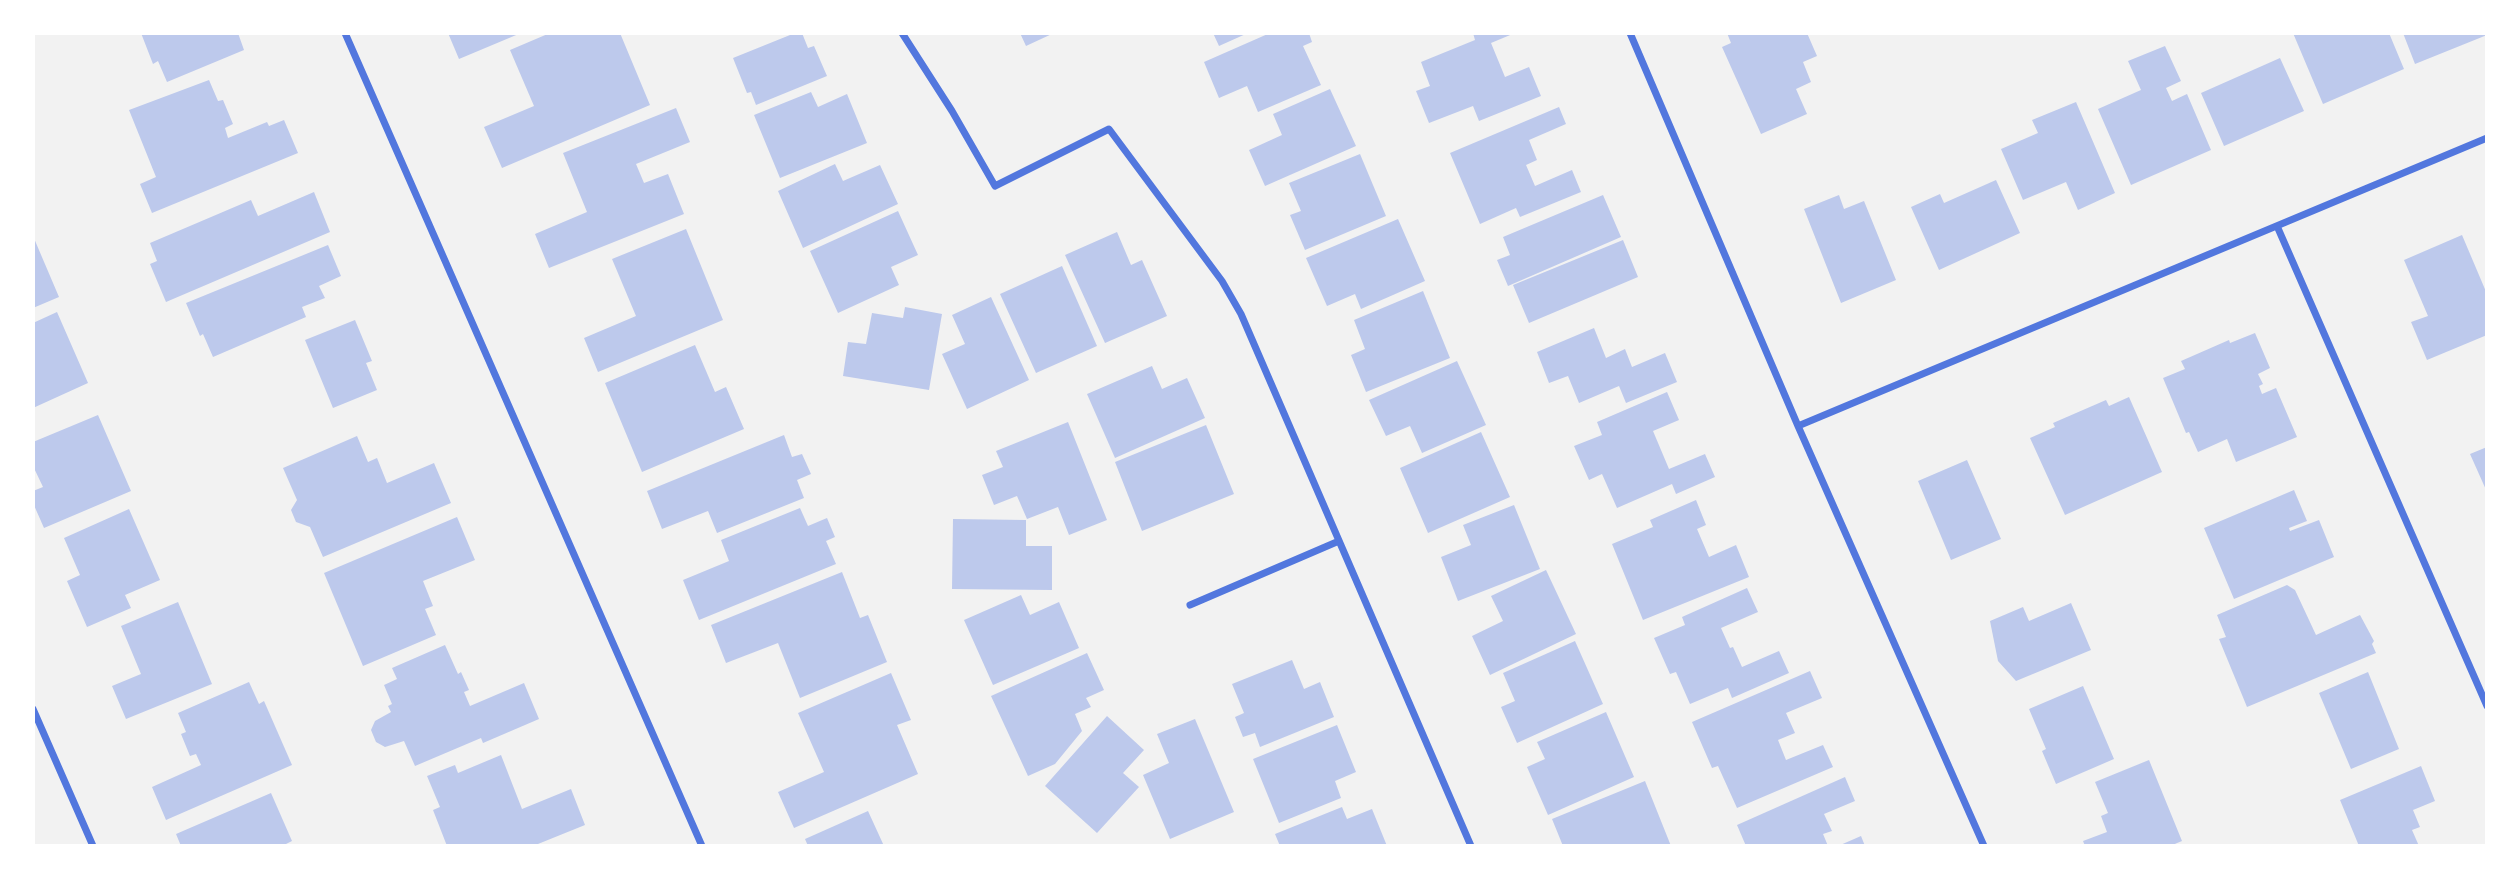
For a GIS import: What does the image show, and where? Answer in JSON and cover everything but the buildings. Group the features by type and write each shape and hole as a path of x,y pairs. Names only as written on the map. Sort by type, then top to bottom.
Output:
{"street":[{"path":"345,33 702,846"},
{"path":"902,33 952,111 995,186 1109,130 1222,281 1241,314 1471,846"},
{"path":"1630,33 1798,426 1984,846"},
{"path":"1798,426 2487,138"},
{"path":"2277,226 2487,706"},
{"path":"1190,605 1339,541"},
{"path":"33,709 93,846"}]}
